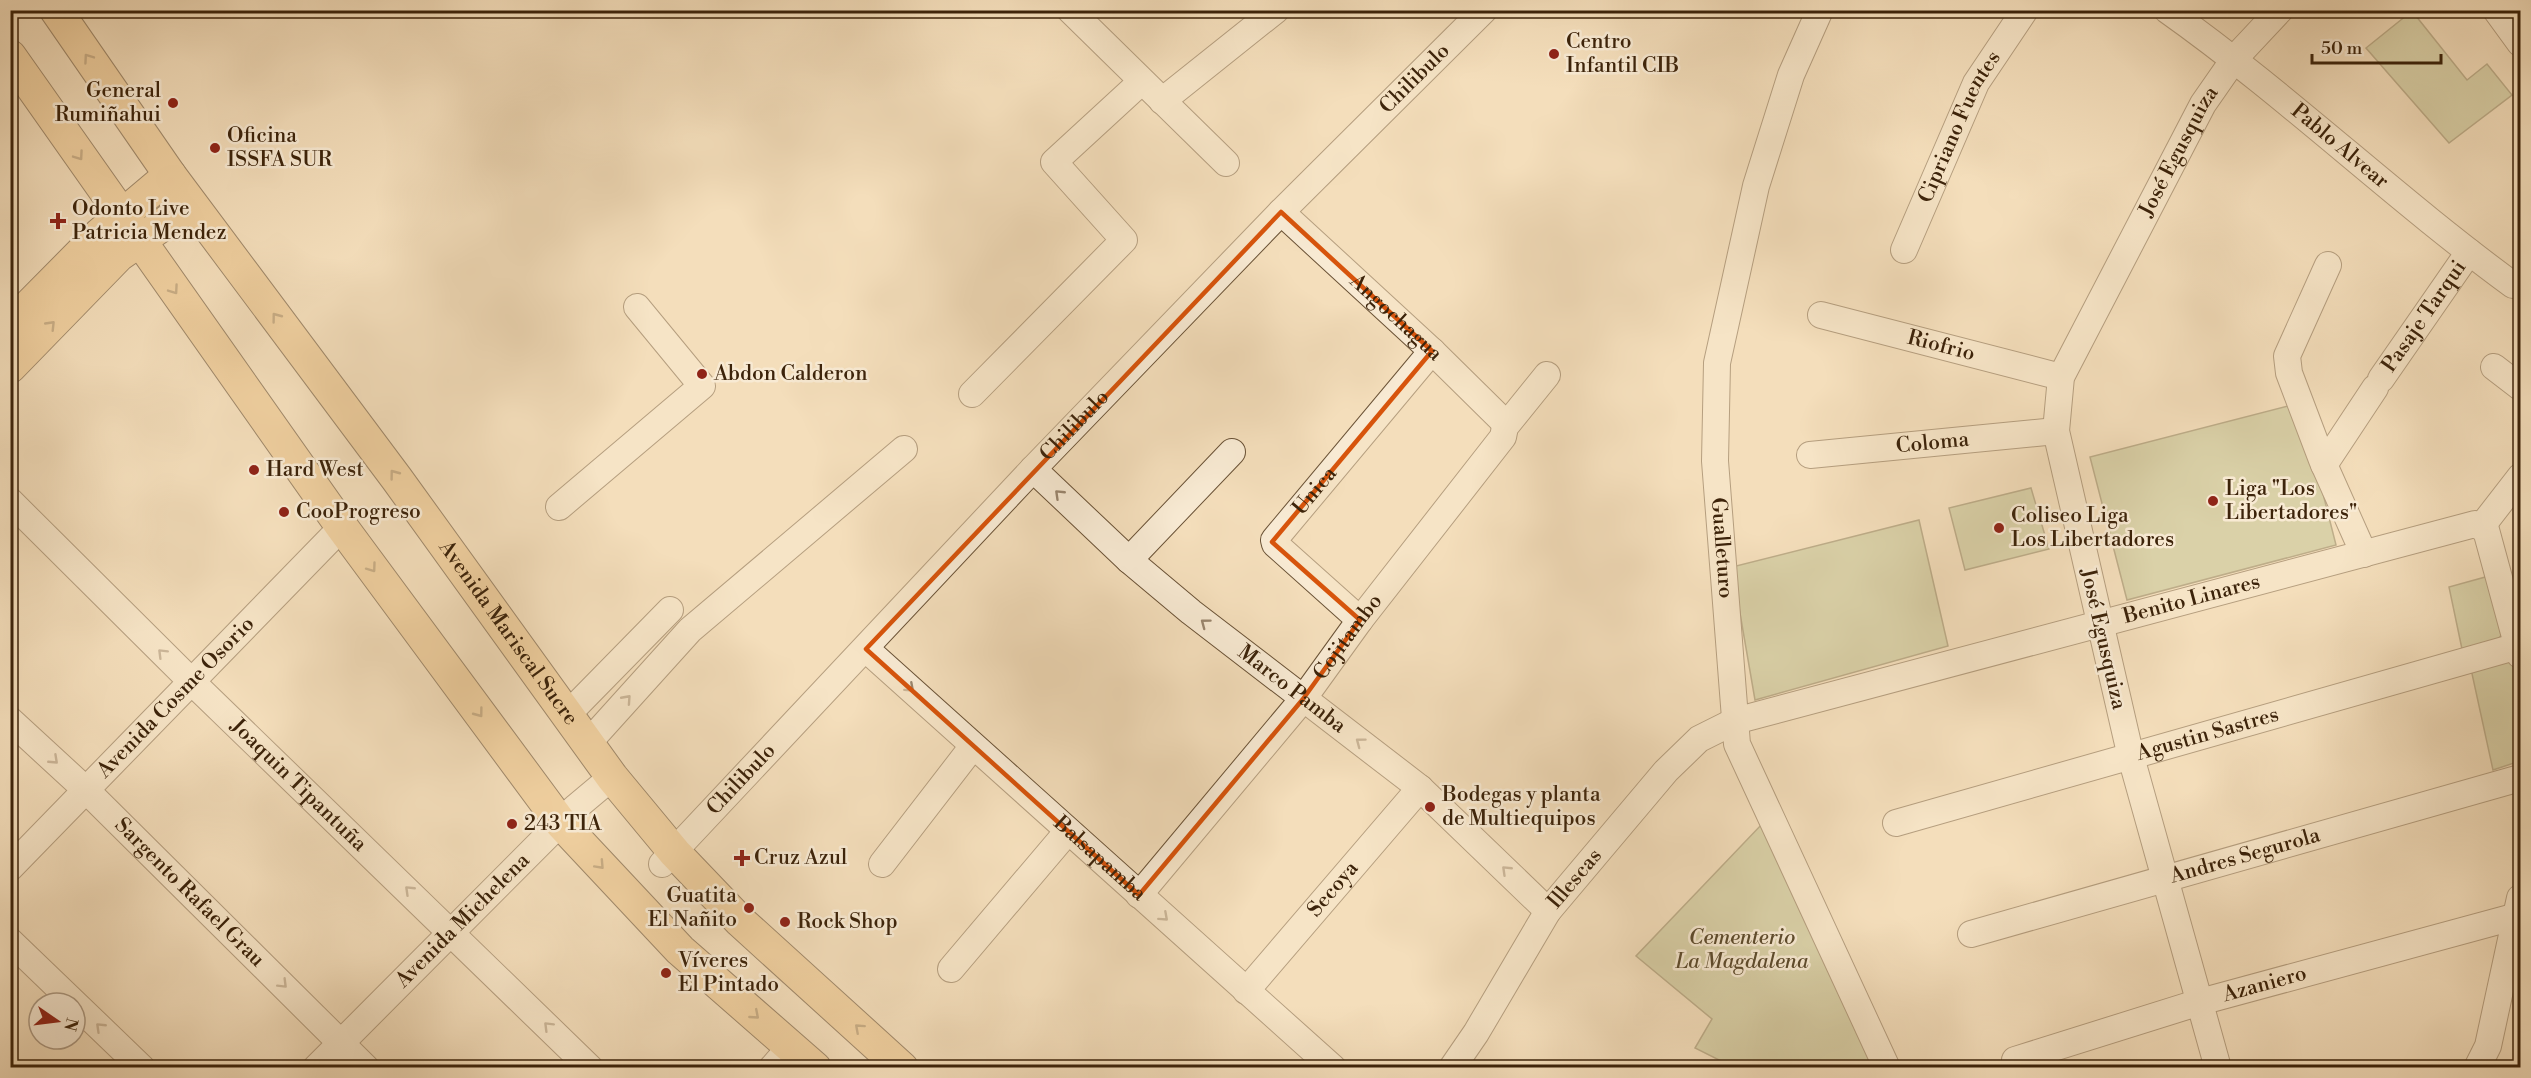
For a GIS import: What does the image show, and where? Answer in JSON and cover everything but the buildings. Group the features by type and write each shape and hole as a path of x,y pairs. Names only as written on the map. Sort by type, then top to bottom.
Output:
{"main road":[{"name":"Avenida Mariscal Sucre","path":"56,10 191,205 397,479 588,742 668,859 902,1068"},
{"path":"10,56 342,527 560,822 781,1057 815,1068"},
{"path":"10,325 100,234 170,175"},
{"path":"10,367 119,255 141,242 191,205"}],"street":[{"path":"1070,10 1226,163"},
{"path":"1162,101 1276,10"},
{"name":"Chilibulo","path":"668,859 1033,469 1281,212 1484,10"},
{"name":"Gualleturo","path":"1820,10 1791,75 1756,186 1717,363 1715,461 1737,744 1887,1068"},
{"name":"Cipriano Fuentes","path":"1904,250 1976,83 2025,10"},
{"name":"Pablo Alvear","path":"2167,10 2235,58 2469,252 2517,284"},
{"name":"José Egusquiza","path":"2218,1068 2131,757 2056,431 2061,377 2203,104 2235,58 2280,10"},
{"path":"2496,10 2520,43"},
{"path":"972,394 1124,240 1054,162 1141,82"},
{"name":"Angochagua","path":"1281,212 1432,351 1503,421 1505,427"},
{"name":"Pasaje Tarqui","path":"2325,465 2469,252"},
{"path":"2328,265 2287,356 2289,373 2325,465 2364,554"},
{"path":"559,507 702,386 637,307"},
{"name":"Riofrio","path":"1821,315 2061,377"},
{"name":"Unica","path":"1360,620 1275,544 1274,540 1432,351"},
{"path":"2494,367 2520,387"},
{"name":"Cojitambo","path":"1139,895 1303,699 1360,620 1503,437 1505,427 1547,375"},
{"name":"Coloma","path":"1810,455 2056,431"},
{"path":"588,742 690,630 904,449"},
{"path":"1129,560 1232,452"},
{"name":"Marco Pamba","path":"1033,469 1129,560 1191,612 1420,788 1548,911"},
{"path":"2519,651 2486,530 2478,525 2520,477"},
{"name":"Joaquin Tipantuña","path":"10,501 193,683 453,932 590,1068"},
{"name":"Benito Linares","path":"1735,721 2478,525"},
{"name":"Avenida Cosme Osorio","path":"10,868 193,683 342,527"},
{"path":"568,714 670,610"},
{"name":"Balsapamba","path":"866,649 1333,1068"},
{"name":"Agustin Sastres","path":"1896,823 2519,651"},
{"name":"Sargento Rafael Grau","path":"10,720 86,790 366,1068"},
{"name":"Illescas","path":"1452,1068 1476,1033 1548,911 1666,771 1699,739 1735,721"},
{"path":"882,864 973,746"},
{"name":"Avenida Michelena","path":"316,1068 560,822 612,777"},
{"name":"Andres Segurola","path":"1971,934 2520,778"},
{"name":"Secoya","path":"1246,991 1420,788"},
{"path":"951,969 1068,831"},
{"path":"2477,1068 2488,1046 2518,923"},
{"name":"Azaniero","path":"2015,1060 2200,1002 2518,923"},
{"path":"10,940 142,1068"}],"highlighted area":[{"path":"1281,212 1432,351 1272,542 1360,620 1303,699 1139,895 866,649"}],"green space":[{"path":"2412,11 2467,80 2487,64 2512,95 2449,143 2366,48"},
{"name":"Liga \"Los Libertadores\"","path":"2300,403 2336,545 2127,600 2090,457"},
{"name":"Coliseo Liga Los Libertadores","path":"2031,488 2049,549 1965,570 1949,508"},
{"path":"1919,520 1948,646 1755,700 1732,567"},
{"path":"2489,576 2505,629 2498,640 2462,649 2449,587"},
{"path":"2520,655 2520,761 2493,770 2469,660"},
{"name":"Cementerio La Magdalena","path":"1763,823 1877,1067 1733,1067 1695,1048 1712,1019 1636,956"}],"place":[{"name":"Centro Infantil CIB","path":"1554,54"},
{"name":"General Rumiñahui","path":"173,103"},
{"name":"Oficina ISSFA SUR","path":"215,148"},
{"name":"Odonto Live Patricia Mendez","path":"58,221"},
{"name":"Abdon Calderon","path":"702,374"},
{"name":"Hard West","path":"254,470"},
{"name":"Liga \"Los Libertadores\"","path":"2213,501"},
{"name":"CooProgreso","path":"284,512"},
{"name":"Coliseo Liga Los Libertadores","path":"1999,528"},
{"name":"Bodegas y planta de Multiequipos","path":"1430,807"},
{"name":"243 TIA","path":"512,824"},
{"name":"Cruz Azul","path":"742,858"},
{"name":"Guatita El Nañito","path":"749,908"},
{"name":"Rock Shop","path":"785,922"},
{"name":"Víveres El Pintado","path":"666,973"}]}
